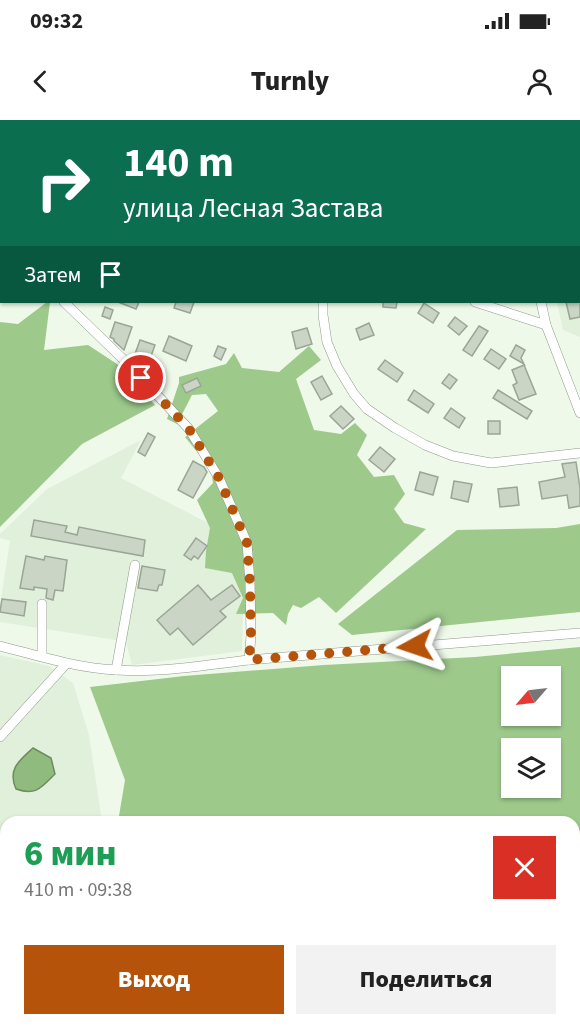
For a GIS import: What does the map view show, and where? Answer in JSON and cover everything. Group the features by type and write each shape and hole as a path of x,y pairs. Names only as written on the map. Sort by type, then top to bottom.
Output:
{"street":[{"path":"65,303 128,364 189,429 219,478 247,543 251,636 249,660"},
{"path":"323,303 327,342 337,366 354,394 367,410 424,445 453,456 491,463 580,453"},
{"path":"478,303 546,325"},
{"path":"541,303 546,325 580,413"},
{"path":"116,670 135,565"},
{"path":"42,604 42,656"},
{"path":"0,646 66,664 116,670 153,670 580,633"},
{"path":"0,737 66,664"}],"shaded area":[{"path":"46,303 50,303 44,350 88,345 117,364 155,405 82,444 0,527 0,322 18,324"},
{"path":"557,303 580,303 580,337 563,330"},
{"path":"309,346 321,360 296,379 314,430 341,434 355,423 367,435 357,455 374,477 394,475 405,494 394,509 404,523 426,529 336,613 319,597 301,608 293,605 286,625 273,613 236,614 243,598 232,573 205,568 210,528 197,500 213,483 211,469 185,437 218,411 206,394 192,395 177,424 167,419 179,377 226,364 234,353 242,368 279,372"},
{"path":"141,440 121,478 237,538 244,578 242,651 132,665 126,642 128,640 118,636 116,640 0,622 0,605 10,541 0,538 0,534 47,489"},
{"path":"580,524 580,612 352,635 338,624 457,530 556,528"},
{"path":"580,647 580,816 119,816 125,780 90,687 184,676 324,665 475,657"},
{"path":"0,655 49,666 73,683 89,735 101,816 0,816"},
{"path":"33,748 51,758 55,774 33,791 16,789 14,770"}],"building":[{"path":"121,303 139,303 136,309"},
{"path":"176,303 194,303 190,313 174,308"},
{"path":"383,303 397,303 396,308 383,307"},
{"path":"424,303 439,313 433,323 418,313"},
{"path":"566,303 580,303 580,317 570,319"},
{"path":"105,307 113,310 110,319 102,316"},
{"path":"455,317 467,326 459,335 448,326"},
{"path":"115,322 132,327 124,350 110,337"},
{"path":"369,323 374,335 360,340 356,329"},
{"path":"479,326 488,331 472,356 463,350"},
{"path":"307,328 312,344 296,349 292,332"},
{"path":"169,336 192,346 186,361 163,351"},
{"path":"140,340 155,345 150,359 135,354"},
{"path":"516,345 525,350 521,358 524,364 510,356"},
{"path":"218,346 226,349 221,360 214,356"},
{"path":"491,349 506,359 499,369 484,359"},
{"path":"385,360 403,373 397,382 378,369"},
{"path":"524,365 536,394 519,400 513,385 517,383 512,370"},
{"path":"449,374 457,380 450,389 442,383"},
{"path":"322,376 332,394 321,400 311,382"},
{"path":"197,378 201,386 186,393 182,385"},
{"path":"414,390 434,404 428,413 408,400"},
{"path":"498,390 532,411 527,419 493,398"},
{"path":"341,406 354,419 343,429 330,416"},
{"path":"451,408 465,418 459,428 444,418"},
{"path":"488,421 500,421 500,434 488,434"},
{"path":"148,433 155,437 145,456 138,452"},
{"path":"380,447 395,459 384,472 369,460"},
{"path":"193,461 204,467 207,472 193,498 178,490"},
{"path":"576,462 580,506 569,508 567,495 542,499 539,482 565,477 562,464"},
{"path":"420,472 438,477 433,495 415,490"},
{"path":"454,481 472,484 468,502 451,498"},
{"path":"517,487 519,505 500,507 498,489"},
{"path":"34,520 67,526 65,532 77,535 79,527 145,540 143,556 31,536"},
{"path":"196,538 207,546 198,559 194,556 191,560 184,555"},
{"path":"26,556 44,560 45,556 67,560 63,591 55,590 53,600 46,598 47,589 20,588"},
{"path":"142,566 165,570 162,585 159,585 157,591 138,588"},
{"path":"198,585 211,600 232,585 240,596 220,611 226,617 193,645 178,628 170,635 157,620"},
{"path":"2,599 26,602 24,616 0,612"}],"route":[{"path":"141,378 189,429 219,478 247,543 251,636 249,660 415,646"}]}
